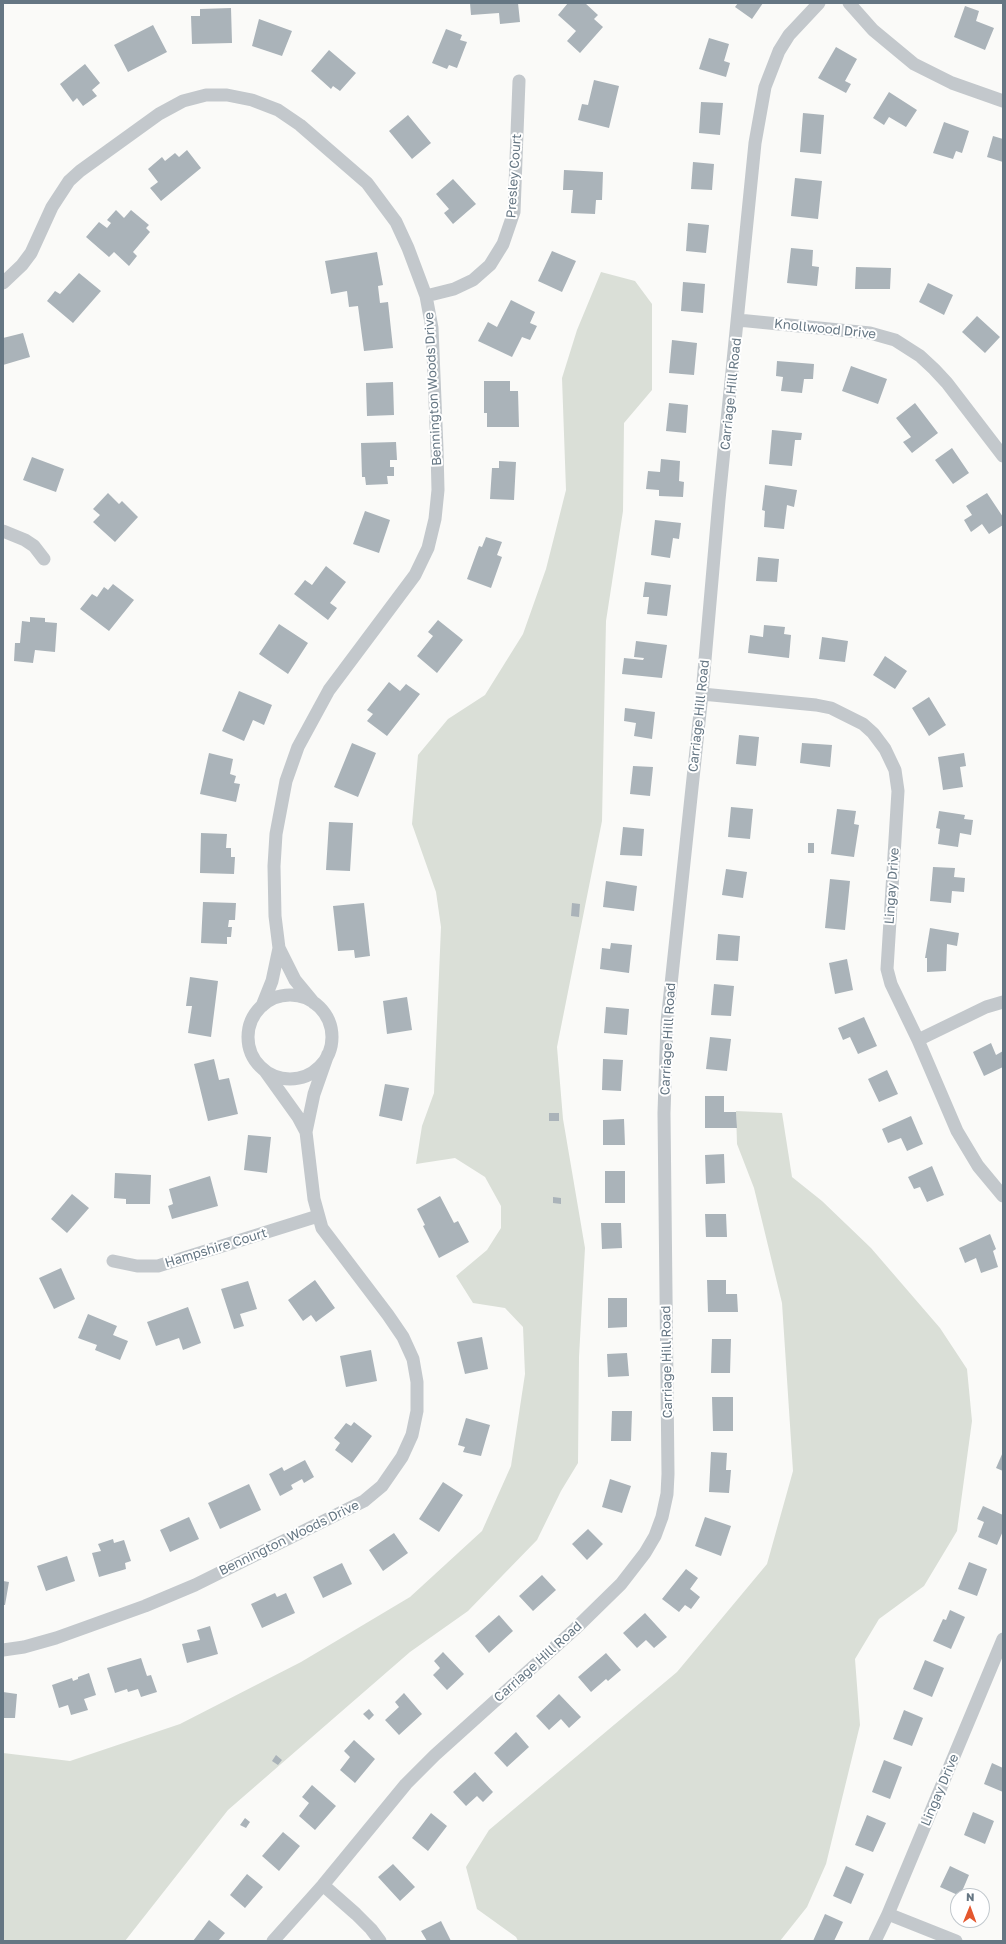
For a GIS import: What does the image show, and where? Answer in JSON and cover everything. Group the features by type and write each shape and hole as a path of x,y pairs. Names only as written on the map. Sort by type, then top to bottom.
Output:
{"street":[{"name":"Carriage Hill Road","path":"273,1941 323,1885 406,1784 435,1755 575,1629 621,1584 646,1553 655,1536 662,1517 667,1494 668,1474 664,1113 667,1022 702,694 719,500 755,143 765,87 779,51 789,35 819,3"},
{"path":"849,3 873,30 914,64 952,84 1003,101"},
{"name":"Presley Court","path":"426,296 454,289 473,280 490,265 506,240 514,212 519,82"},
{"name":"Bennington Woods Drive","path":"3,283 22,265 31,253 52,206 69,181 80,171 170,107 195,97 218,94 252,100 278,110 300,125 354,170 379,198 396,222 413,260 426,296 432,328 437,449 437,498 432,535 415,575 329,690 312,719 293,759 282,796 276,834 274,896 279,948 272,981 262,1006 251,1022 249,1040 254,1058 294,1112 306,1132"},
{"name":"Knollwood Drive","path":"738,320 870,333 895,340 920,356 934,369 947,383 1003,456"},
{"path":"3,531 25,540 34,546 44,559"},
{"name":"Lingay Drive","path":"702,694 816,705 831,708 863,724 873,733 886,749 895,770 898,791 887,969 891,984 918,1040 957,1131 978,1166 1003,1196"},
{"name":"Bennington Woods Drive","path":"3,1650 24,1647 56,1638 179,1592 345,1512 373,1494 392,1474 407,1446 416,1417 417,1382 413,1359 396,1326 322,1228 318,1216 306,1132 314,1094 328,1054 332,1037 330,1025 324,1013 295,980 279,948"},
{"name":"Bennington Woods Drive","path":"262,1006 273,999 286,996 300,996 314,1003"},
{"path":"918,1040 986,1007 1003,1002"},
{"name":"Bennington Woods Drive","path":"263,1069 280,1077 297,1078 314,1071 322,1064 328,1054"},
{"name":"Hampshire Court","path":"113,1261 138,1266 158,1266 318,1216"},
{"name":"Lingay Drive","path":"875,1941 888,1914 1003,1639"},
{"path":"323,1885 356,1914 371,1929 380,1941"},
{"path":"888,1914 956,1941"}],"shaded area":[{"path":"601,272 635,281 652,304 652,390 624,423 623,511 606,621 602,821 557,1047 563,1119 585,1248 579,1357 578,1463 561,1491 537,1540 468,1611 410,1652 228,1810 125,1941 3,1941 3,1753 70,1761 180,1724 301,1662 410,1597 482,1531 511,1466 525,1374 523,1327 505,1308 473,1303 456,1276 487,1250 501,1228 501,1206 485,1177 455,1158 416,1164 422,1126 434,1093 441,927 436,892 412,824 418,755 448,719 485,695 523,634 546,569 566,490 562,378 577,330"},
{"path":"736,1111 782,1113 792,1177 822,1201 871,1248 940,1328 967,1369 972,1421 957,1531 924,1586 879,1619 855,1659 860,1725 826,1864 807,1907 780,1941 518,1941 516,1937 477,1909 466,1867 489,1830 677,1672 767,1564 793,1471 782,1303 754,1188 737,1144"}],"building":[{"path":"470,3 518,3 520,22 500,24 499,13 471,15"},
{"path":"568,3 585,3 598,15 594,19 603,27 580,53 567,41 576,31 558,15"},
{"path":"738,3 763,3 752,19 735,7"},
{"path":"965,6 979,11 976,21 994,28 985,50 954,37"},
{"path":"231,8 232,43 192,44 191,16 200,16 200,9"},
{"path":"259,19 292,31 282,56 252,46"},
{"path":"153,25 167,52 128,72 114,45"},
{"path":"446,29 462,35 460,40 467,42 457,68 449,65 447,69 432,63"},
{"path":"709,38 729,44 724,61 730,63 726,77 699,69"},
{"path":"836,47 857,59 845,81 851,84 846,93 818,78"},
{"path":"329,50 356,73 340,91 333,86 331,89 311,71"},
{"path":"85,64 100,83 92,90 97,96 83,106 77,98 73,102 60,84"},
{"path":"594,80 619,86 609,128 578,120 582,104 588,105"},
{"path":"889,92 917,110 906,127 889,117 884,125 873,118"},
{"path":"701,102 723,103 720,135 699,133"},
{"path":"803,113 824,115 821,154 800,152"},
{"path":"408,115 431,143 412,159 389,131"},
{"path":"944,122 969,131 962,153 956,151 953,159 933,153"},
{"path":"993,136 1003,139 1003,162 987,157"},
{"path":"187,150 201,168 161,201 150,188 158,182 148,169 162,157 165,161 175,153 179,157"},
{"path":"693,162 714,164 712,190 691,189"},
{"path":"564,170 603,172 602,200 596,200 595,214 571,213 573,190 563,190"},
{"path":"795,178 822,181 818,219 791,216"},
{"path":"453,179 476,204 453,224 444,213 449,209 436,194"},
{"path":"116,210 124,218 131,210 149,225 146,228 150,232 133,252 137,256 129,266 114,252 109,257 86,237 99,222 107,228 111,223 107,220"},
{"path":"688,223 709,225 706,253 686,251"},
{"path":"791,248 813,250 812,266 819,267 817,286 787,283"},
{"path":"552,251 576,261 562,292 538,281"},
{"path":"377,252 383,285 378,286 380,303 388,302 393,348 364,351 358,306 349,307 347,291 331,294 325,261"},
{"path":"856,267 891,268 890,289 855,289"},
{"path":"79,273 101,291 73,323 47,301 55,291 60,294"},
{"path":"683,282 705,284 703,313 681,311"},
{"path":"928,283 953,295 944,315 919,302"},
{"path":"511,300 535,312 530,323 537,326 530,340 522,337 512,357 478,341 488,322 497,327"},
{"path":"977,316 1000,337 985,353 962,332"},
{"path":"23,333 30,357 3,365 3,338"},
{"path":"672,340 697,343 694,375 669,373"},
{"path":"777,361 814,364 813,379 804,379 802,393 781,391 783,377 776,376"},
{"path":"851,366 887,379 878,404 842,391"},
{"path":"484,381 510,381 510,391 518,391 519,427 487,427 487,413 484,413"},
{"path":"393,382 394,415 367,416 366,383"},
{"path":"669,403 688,405 686,433 666,431"},
{"path":"915,403 938,433 912,453 903,442 911,437 896,418"},
{"path":"772,430 802,433 801,440 795,440 792,466 769,464"},
{"path":"396,442 397,460 390,460 390,467 394,467 394,476 387,476 388,484 366,485 365,477 362,477 361,443"},
{"path":"952,448 969,473 953,484 935,460"},
{"path":"32,457 64,469 56,492 23,480"},
{"path":"661,459 680,461 679,481 684,482 683,497 659,496 659,490 646,489 648,471 660,472"},
{"path":"499,461 516,462 514,500 490,499 492,468 499,468"},
{"path":"765,485 797,490 794,507 787,505 784,529 764,527 765,511 762,510"},
{"path":"108,493 119,504 122,501 138,517 115,542 93,522 100,515 93,509"},
{"path":"987,493 1003,517 1003,525 989,534 982,524 971,532 964,520 972,515 966,506"},
{"path":"365,511 390,520 379,553 353,544"},
{"path":"655,520 681,523 679,539 673,538 670,558 651,555"},
{"path":"486,537 502,542 497,555 502,557 491,588 467,579 479,546 482,547"},
{"path":"758,557 779,559 777,582 756,581"},
{"path":"326,566 346,582 330,603 337,608 328,620 294,594 305,580 312,585"},
{"path":"645,582 671,585 667,616 647,614 649,597 643,597"},
{"path":"113,584 134,600 109,631 80,609 92,594 97,597 104,587 108,590"},
{"path":"30,617 45,618 45,622 57,623 55,652 35,650 33,663 14,661 15,643 20,643 22,621 30,622"},
{"path":"438,620 463,640 437,673 417,656 433,636 428,632"},
{"path":"279,624 308,643 288,674 259,654"},
{"path":"764,625 785,627 784,634 791,635 789,658 748,653 750,635 763,637"},
{"path":"822,637 848,641 845,662 819,659"},
{"path":"636,641 667,645 662,678 622,674 624,658 643,660 644,658 634,657"},
{"path":"885,656 907,671 895,689 873,675"},
{"path":"389,682 400,691 406,684 420,694 387,736 367,721 373,714 367,710"},
{"path":"239,691 272,705 264,725 253,720 244,741 222,731"},
{"path":"929,697 946,725 929,736 912,708"},
{"path":"625,708 655,712 652,739 634,736 636,723 624,721"},
{"path":"739,735 759,737 756,766 736,764"},
{"path":"352,743 376,753 358,797 334,787"},
{"path":"802,743 832,745 830,767 800,763"},
{"path":"209,753 233,759 230,774 236,776 234,783 240,784 236,802 200,794"},
{"path":"964,753 966,766 960,767 963,787 943,790 938,757"},
{"path":"633,766 653,767 650,796 630,794"},
{"path":"731,807 753,809 750,839 728,837"},
{"path":"837,809 856,811 854,824 859,825 854,857 831,854"},
{"path":"939,811 965,815 964,819 973,820 971,835 960,833 958,847 938,844 940,829 936,828"},
{"path":"329,822 353,823 350,871 326,870"},
{"path":"623,827 644,829 642,856 620,855"},
{"path":"201,833 227,834 226,848 231,848 231,857 235,857 234,874 200,873"},
{"path":"808,843 814,843 814,853 808,853"},
{"path":"933,867 955,868 954,877 965,878 964,892 952,891 951,903 930,901"},
{"path":"726,869 747,872 743,898 722,895"},
{"path":"830,879 850,881 845,930 825,928"},
{"path":"606,881 637,886 634,911 603,907"},
{"path":"203,902 236,903 235,920 229,920 228,927 232,927 231,937 227,937 227,944 201,943"},
{"path":"364,903 370,956 355,958 354,950 338,951 333,906"},
{"path":"572,903 580,904 579,917 571,916"},
{"path":"930,928 959,933 957,946 947,944 946,971 927,972 927,958 925,958"},
{"path":"718,934 740,936 738,961 716,960"},
{"path":"611,943 632,945 629,973 600,969 602,948 610,949"},
{"path":"847,959 853,990 835,994 829,963"},
{"path":"190,977 218,981 211,1037 188,1033 192,1006 186,1006"},
{"path":"714,984 734,986 731,1016 711,1015"},
{"path":"407,997 412,1030 387,1034 383,1001"},
{"path":"606,1007 629,1009 627,1035 604,1033"},
{"path":"864,1017 877,1046 858,1054 850,1037 843,1040 838,1028"},
{"path":"710,1037 731,1039 727,1071 706,1069"},
{"path":"991,1043 996,1055 1003,1051 1003,1067 984,1076 973,1052"},
{"path":"214,1059 219,1080 229,1078 238,1114 208,1121 194,1064"},
{"path":"603,1059 623,1060 621,1091 602,1090"},
{"path":"887,1070 898,1094 879,1102 868,1079"},
{"path":"385,1084 409,1088 402,1121 379,1116"},
{"path":"705,1096 724,1096 724,1112 736,1112 737,1128 705,1128"},
{"path":"549,1113 559,1113 559,1121 549,1121"},
{"path":"911,1116 923,1144 907,1151 901,1138 888,1143 882,1129"},
{"path":"624,1119 625,1145 603,1145 603,1120"},
{"path":"248,1135 271,1137 267,1173 244,1170"},
{"path":"724,1154 725,1183 706,1184 705,1155"},
{"path":"932,1166 944,1195 927,1202 920,1187 914,1189 908,1177"},
{"path":"605,1171 625,1171 625,1203 605,1203"},
{"path":"115,1173 151,1175 150,1204 126,1204 126,1199 114,1198"},
{"path":"210,1176 218,1206 172,1219 168,1206 173,1204 169,1189"},
{"path":"72,1194 89,1208 67,1233 51,1219"},
{"path":"440,1196 454,1223 458,1221 469,1242 439,1258 423,1226 425,1225 417,1209"},
{"path":"553,1197 561,1198 561,1204 553,1203"},
{"path":"705,1214 726,1214 727,1237 706,1237"},
{"path":"601,1223 621,1223 622,1248 602,1249"},
{"path":"990,1234 996,1249 993,1251 998,1267 981,1273 976,1258 965,1263 959,1248"},
{"path":"61,1268 75,1299 54,1309 39,1278"},
{"path":"315,1280 335,1308 316,1322 311,1315 303,1321 288,1300"},
{"path":"707,1280 726,1280 726,1294 737,1294 738,1312 708,1312"},
{"path":"248,1281 257,1309 240,1314 244,1326 234,1329 221,1289"},
{"path":"608,1298 627,1298 627,1327 608,1328"},
{"path":"188,1307 201,1343 183,1350 179,1338 156,1346 147,1322"},
{"path":"88,1314 117,1326 113,1335 128,1341 120,1360 95,1350 97,1345 78,1338"},
{"path":"482,1337 488,1369 465,1374 457,1342"},
{"path":"712,1339 731,1339 730,1373 711,1373"},
{"path":"371,1350 377,1381 346,1387 340,1356"},
{"path":"627,1353 629,1376 608,1377 607,1354"},
{"path":"712,1397 733,1397 733,1431 713,1431"},
{"path":"612,1411 632,1411 631,1441 611,1441"},
{"path":"466,1418 490,1425 481,1456 463,1452 465,1447 458,1445"},
{"path":"354,1422 372,1436 352,1463 335,1450 340,1443 334,1438 346,1423 351,1426"},
{"path":"711,1452 727,1453 726,1470 731,1470 729,1493 709,1492"},
{"path":"1003,1452 1003,1471 996,1468"},
{"path":"305,1460 314,1477 304,1483 302,1479 291,1485 293,1489 280,1496 269,1474 282,1467 284,1471"},
{"path":"610,1479 631,1486 622,1513 602,1507"},
{"path":"443,1482 463,1495 439,1532 419,1519"},
{"path":"249,1484 261,1510 220,1529 208,1503"},
{"path":"983,1506 1003,1515 1003,1531 997,1545 978,1537 984,1522 977,1519"},
{"path":"189,1517 199,1539 170,1552 160,1530"},
{"path":"705,1517 731,1526 721,1556 695,1546"},
{"path":"588,1529 603,1544 587,1560 572,1544"},
{"path":"394,1533 408,1553 383,1571 369,1550"},
{"path":"113,1539 114,1543 124,1540 131,1561 125,1563 126,1569 99,1577 92,1553 101,1551 98,1544"},
{"path":"67,1556 75,1581 46,1591 37,1566"},
{"path":"969,1562 987,1569 977,1596 958,1589"},
{"path":"342,1563 352,1584 323,1598 313,1577"},
{"path":"686,1569 698,1578 690,1589 700,1597 691,1609 685,1605 679,1612 662,1599"},
{"path":"542,1575 556,1590 533,1611 519,1596"},
{"path":"3,1581 9,1582 5,1605 3,1605"},
{"path":"275,1593 277,1597 286,1593 295,1613 262,1628 251,1604"},
{"path":"950,1610 965,1617 951,1649 933,1641 943,1619 946,1620"},
{"path":"645,1613 667,1637 654,1648 646,1640 637,1648 623,1633"},
{"path":"499,1615 513,1631 489,1653 475,1636"},
{"path":"210,1626 218,1654 187,1663 182,1644 200,1640 197,1630"},
{"path":"443,1652 464,1674 447,1690 433,1675 440,1668 434,1661"},
{"path":"606,1653 621,1670 608,1681 606,1679 591,1692 578,1677"},
{"path":"141,1658 147,1676 151,1675 157,1692 141,1697 138,1689 128,1692 127,1689 115,1693 107,1668"},
{"path":"925,1660 944,1668 932,1697 913,1689"},
{"path":"89,1673 96,1695 84,1699 88,1710 71,1715 68,1705 59,1708 52,1685 72,1678 73,1681 78,1679 78,1677"},
{"path":"3,1692 17,1694 15,1718 3,1718"},
{"path":"404,1693 422,1714 399,1735 385,1720 399,1707 395,1702"},
{"path":"559,1694 581,1717 569,1728 561,1719 549,1730 536,1716"},
{"path":"369,1709 374,1715 369,1720 363,1714"},
{"path":"904,1710 923,1718 912,1746 893,1739"},
{"path":"516,1732 529,1747 507,1767 494,1753"},
{"path":"354,1740 375,1759 355,1783 340,1770 350,1757 344,1751"},
{"path":"276,1755 282,1760 278,1765 272,1761"},
{"path":"884,1760 902,1767 890,1799 872,1792"},
{"path":"992,1763 1003,1768 1003,1792 984,1784"},
{"path":"475,1772 493,1792 483,1802 477,1796 466,1806 453,1792"},
{"path":"312,1785 336,1806 315,1830 299,1816 309,1803 302,1797"},
{"path":"973,1812 994,1821 985,1844 964,1835"},
{"path":"431,1813 447,1826 428,1851 412,1838"},
{"path":"867,1815 886,1823 873,1852 855,1845"},
{"path":"245,1818 250,1822 246,1828 240,1825"},
{"path":"283,1832 300,1846 279,1871 262,1856"},
{"path":"393,1864 415,1887 400,1901 378,1877"},
{"path":"846,1866 864,1874 851,1904 833,1896"},
{"path":"950,1866 969,1875 963,1888 950,1888 950,1892 940,1887"},
{"path":"247,1874 263,1887 245,1908 230,1895"},
{"path":"825,1914 843,1922 834,1941 813,1941"},
{"path":"209,1920 225,1933 218,1941 193,1941"},
{"path":"441,1921 451,1941 427,1941 421,1931"}]}
